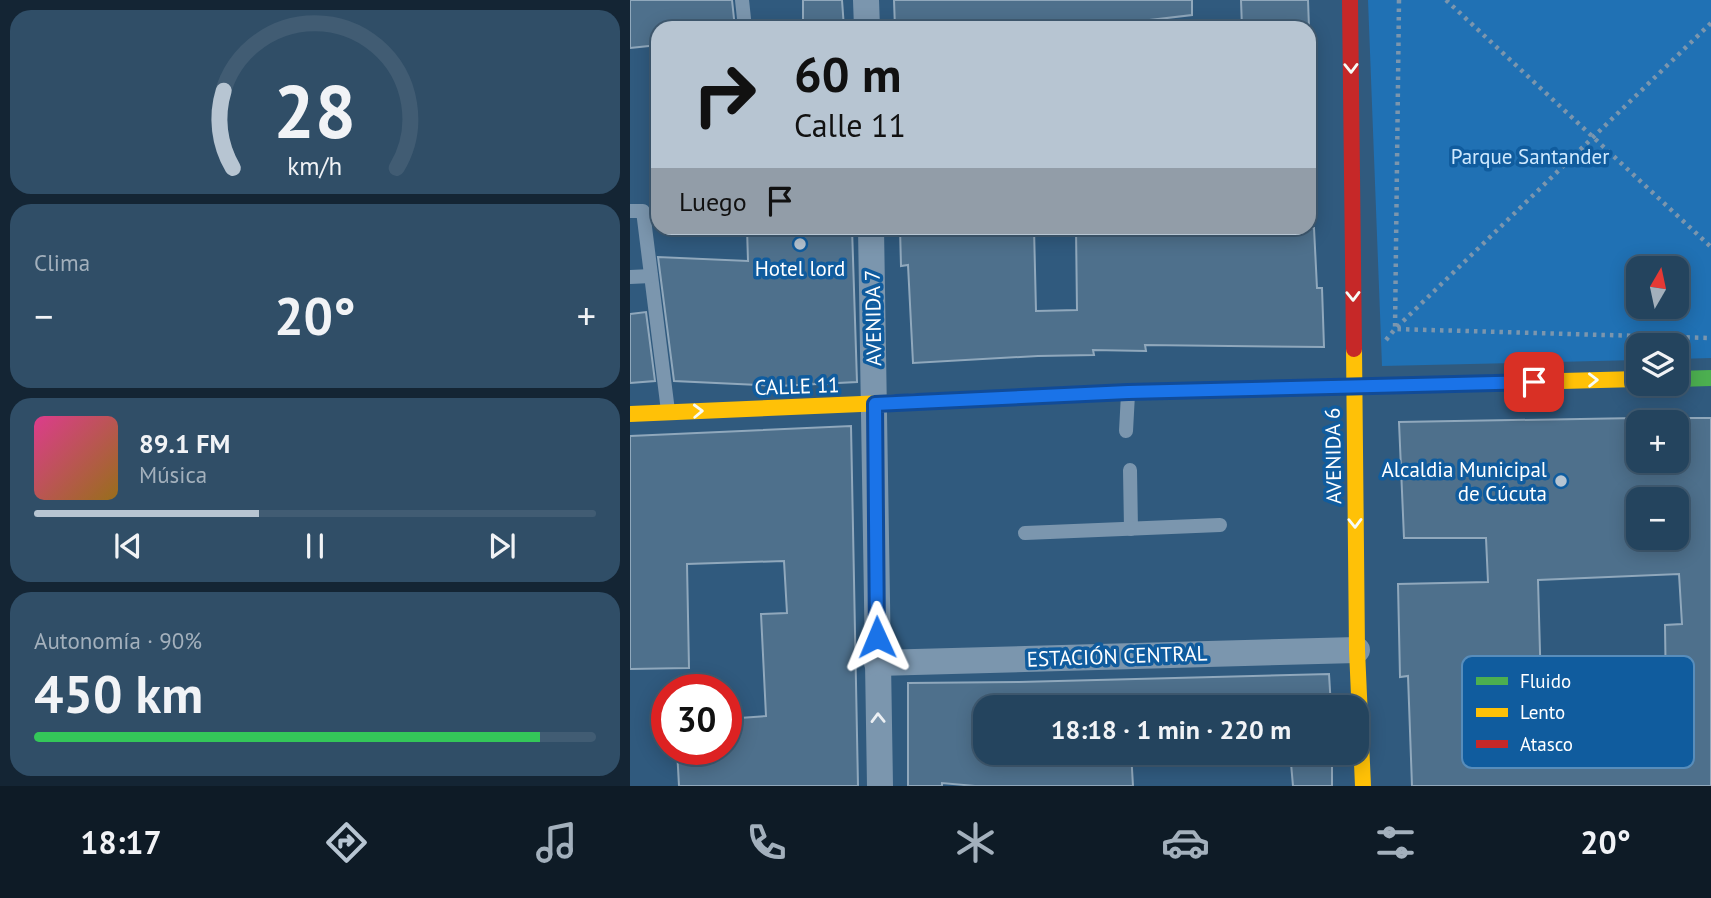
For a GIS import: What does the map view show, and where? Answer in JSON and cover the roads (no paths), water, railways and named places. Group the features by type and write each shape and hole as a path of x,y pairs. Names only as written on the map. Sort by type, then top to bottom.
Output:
{"street":[{"path":"866,0 867,21"},
{"name":"AVENIDA 6","path":"1350,0 1357,650 1363,786"},
{"name":"AVENIDA 7","path":"871,235 880,786"},
{"path":"1689,379 1711,378"},
{"name":"CALLE 11","path":"630,414 1128,392 1626,379"},
{"name":"ESTACIÓN CENTRAL","path":"877,663 1357,650"}],"lane":[{"path":"742,0 744,21"},
{"path":"630,211 643,211 668,412"},
{"path":"630,277 651,276"},
{"path":"1126,431 1128,392"},
{"path":"1130,470 1131,528"},
{"path":"1025,533 1220,524"}],"place":[{"name":"Hotel lord","path":"800,244"},
{"name":"Alcaldia Municipal de Cúcuta","path":"1561,481"}],"park label":[{"name":"Parque Santander","path":"1530,156"}]}
